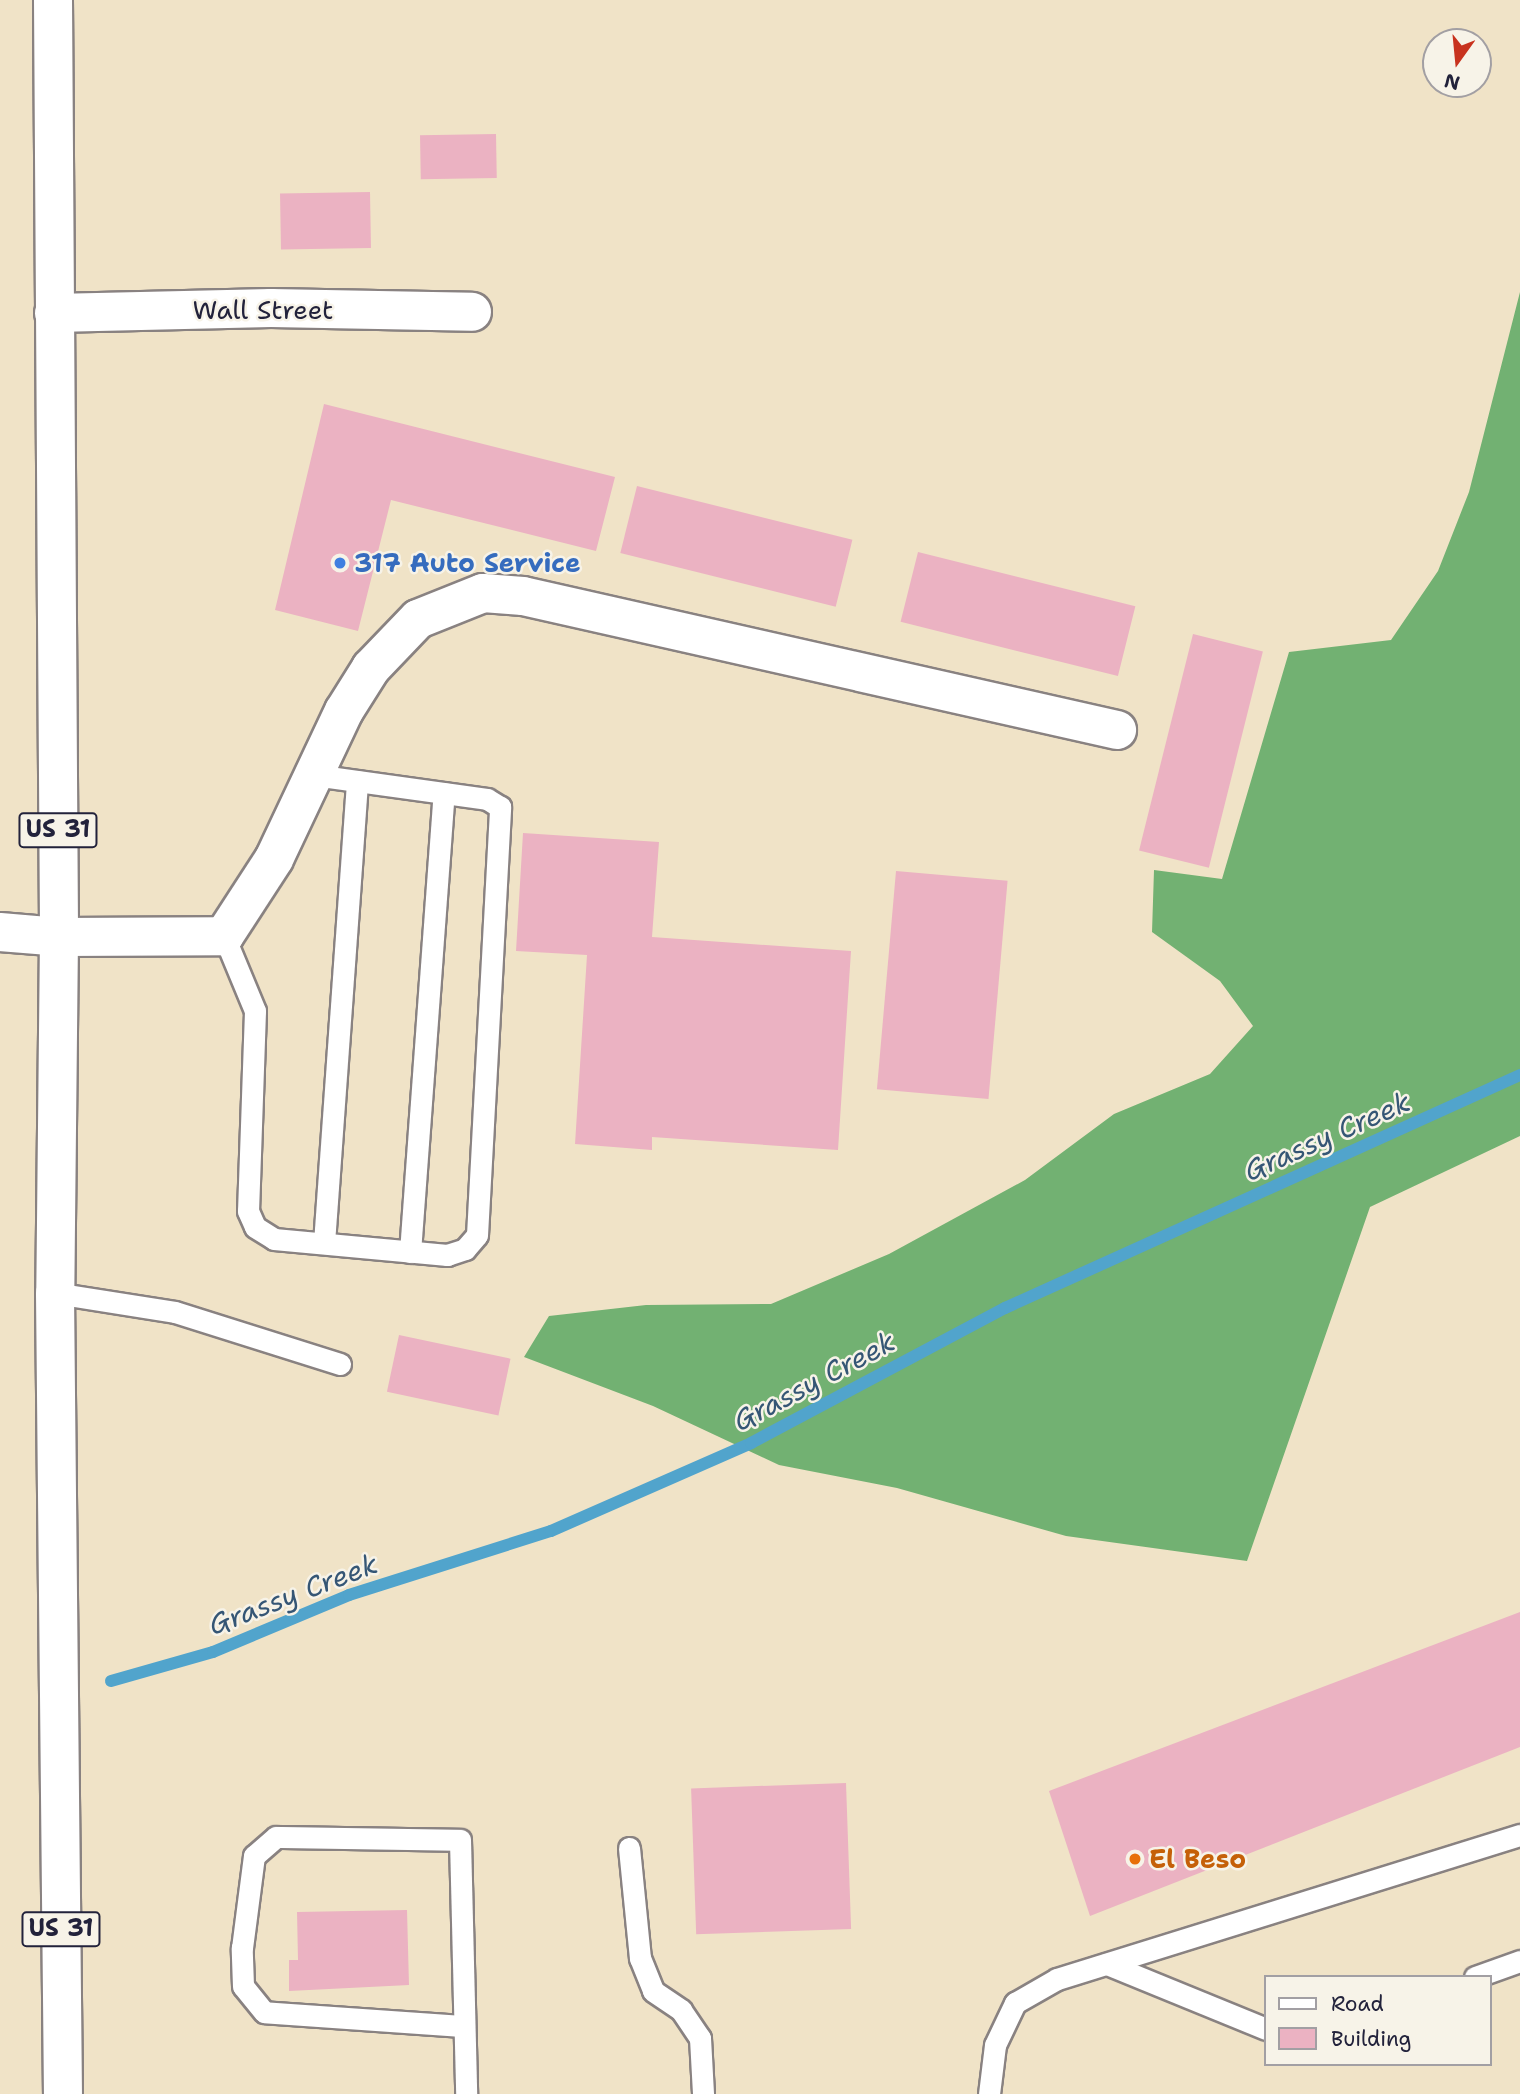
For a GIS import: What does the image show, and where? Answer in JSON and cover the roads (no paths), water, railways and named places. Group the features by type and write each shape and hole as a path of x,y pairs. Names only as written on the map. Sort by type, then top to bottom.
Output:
{"main road":[{"name":"US 31","path":"53,3 59,937 55,1293 63,2094"},
{"name":"Wall Street","path":"54,313 271,308 472,312"},
{"path":"0,932 59,937 224,936 274,859 370,668 418,619 483,593 523,596 1117,730"}],"lane":[{"path":"224,936 255,1011 248,1211 255,1227 274,1239 447,1255 465,1249 477,1235 502,821 500,807 487,799 314,775"},
{"path":"324,1244 357,781"},
{"path":"410,1252 444,793"},
{"path":"55,1293 174,1312 340,1364"},
{"path":"989,2094 995,2045 1015,2003 1057,1979 1520,1835"},
{"path":"462,2026 264,2012 243,1986 242,1948 254,1856 276,1837 460,1840 462,2026 466,2094"},
{"path":"629,1848 640,1958 653,1991 681,2010 700,2038 703,2094"},
{"path":"1481,1975 1520,1961"},
{"path":"1107,1964 1264,2028"}],"waterway":[{"name":"Grassy Creek","path":"111,1681 213,1652 349,1595 551,1531 751,1443 1005,1308 1520,1075"}],"place":[{"name":"317 Auto Service","path":"340,563"},
{"name":"El Beso","path":"1135,1859"}]}
